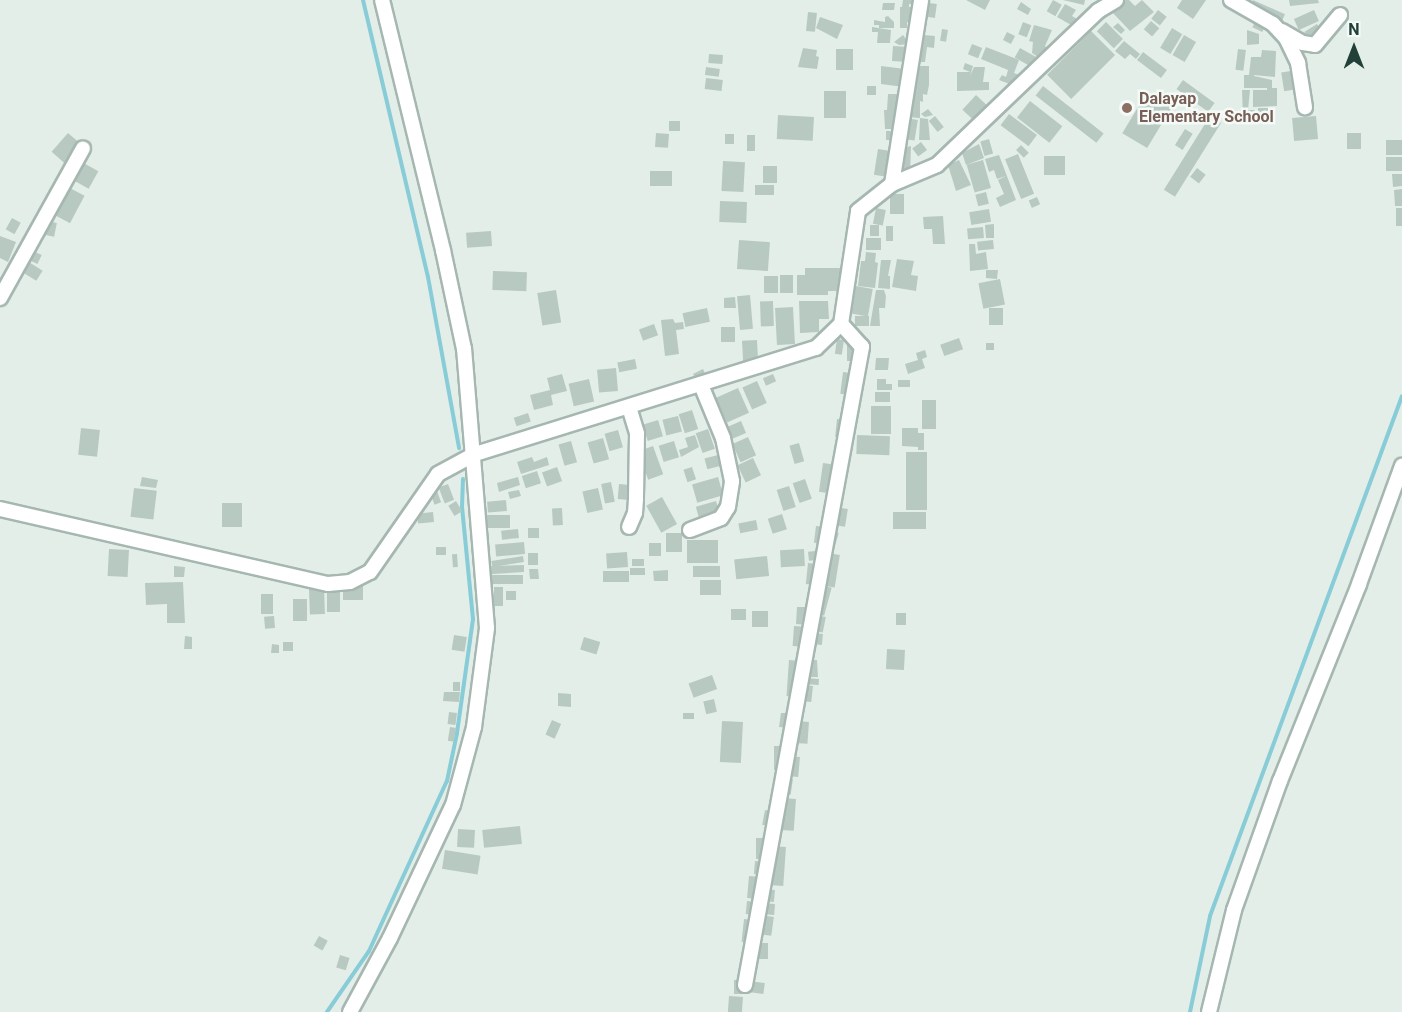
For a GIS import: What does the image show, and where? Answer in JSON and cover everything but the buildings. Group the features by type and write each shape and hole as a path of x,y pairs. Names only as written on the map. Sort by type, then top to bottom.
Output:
{"street":[{"path":"350,1012 390,938 453,805 474,727 487,628 475,454 462,338 382,0"},
{"path":"892,184 921,0"},
{"path":"0,509 328,584 350,582 370,572 438,474 475,454 816,348 841,324 858,211 892,184 937,165 1099,5 1116,0"},
{"path":"1231,0 1303,43 1315,45 1340,15"},
{"path":"1280,30 1295,55 1305,107"},
{"path":"0,298 83,148"},
{"path":"745,985 862,346 841,324"},
{"path":"690,531 721,518 728,507 732,481 723,438 701,385"},
{"path":"629,407 637,434 635,513 629,528"},
{"path":"1209,1012 1234,910 1280,781 1359,584 1402,466"}],"waterway":[{"path":"363,0 428,277 459,448"},
{"path":"1190,1012 1210,916 1402,396"},
{"path":"327,1012 369,951 447,781 457,733 473,619 462,507 463,479"}],"place":[{"name":"Dalayap Elementary School","path":"1127,108"}]}
